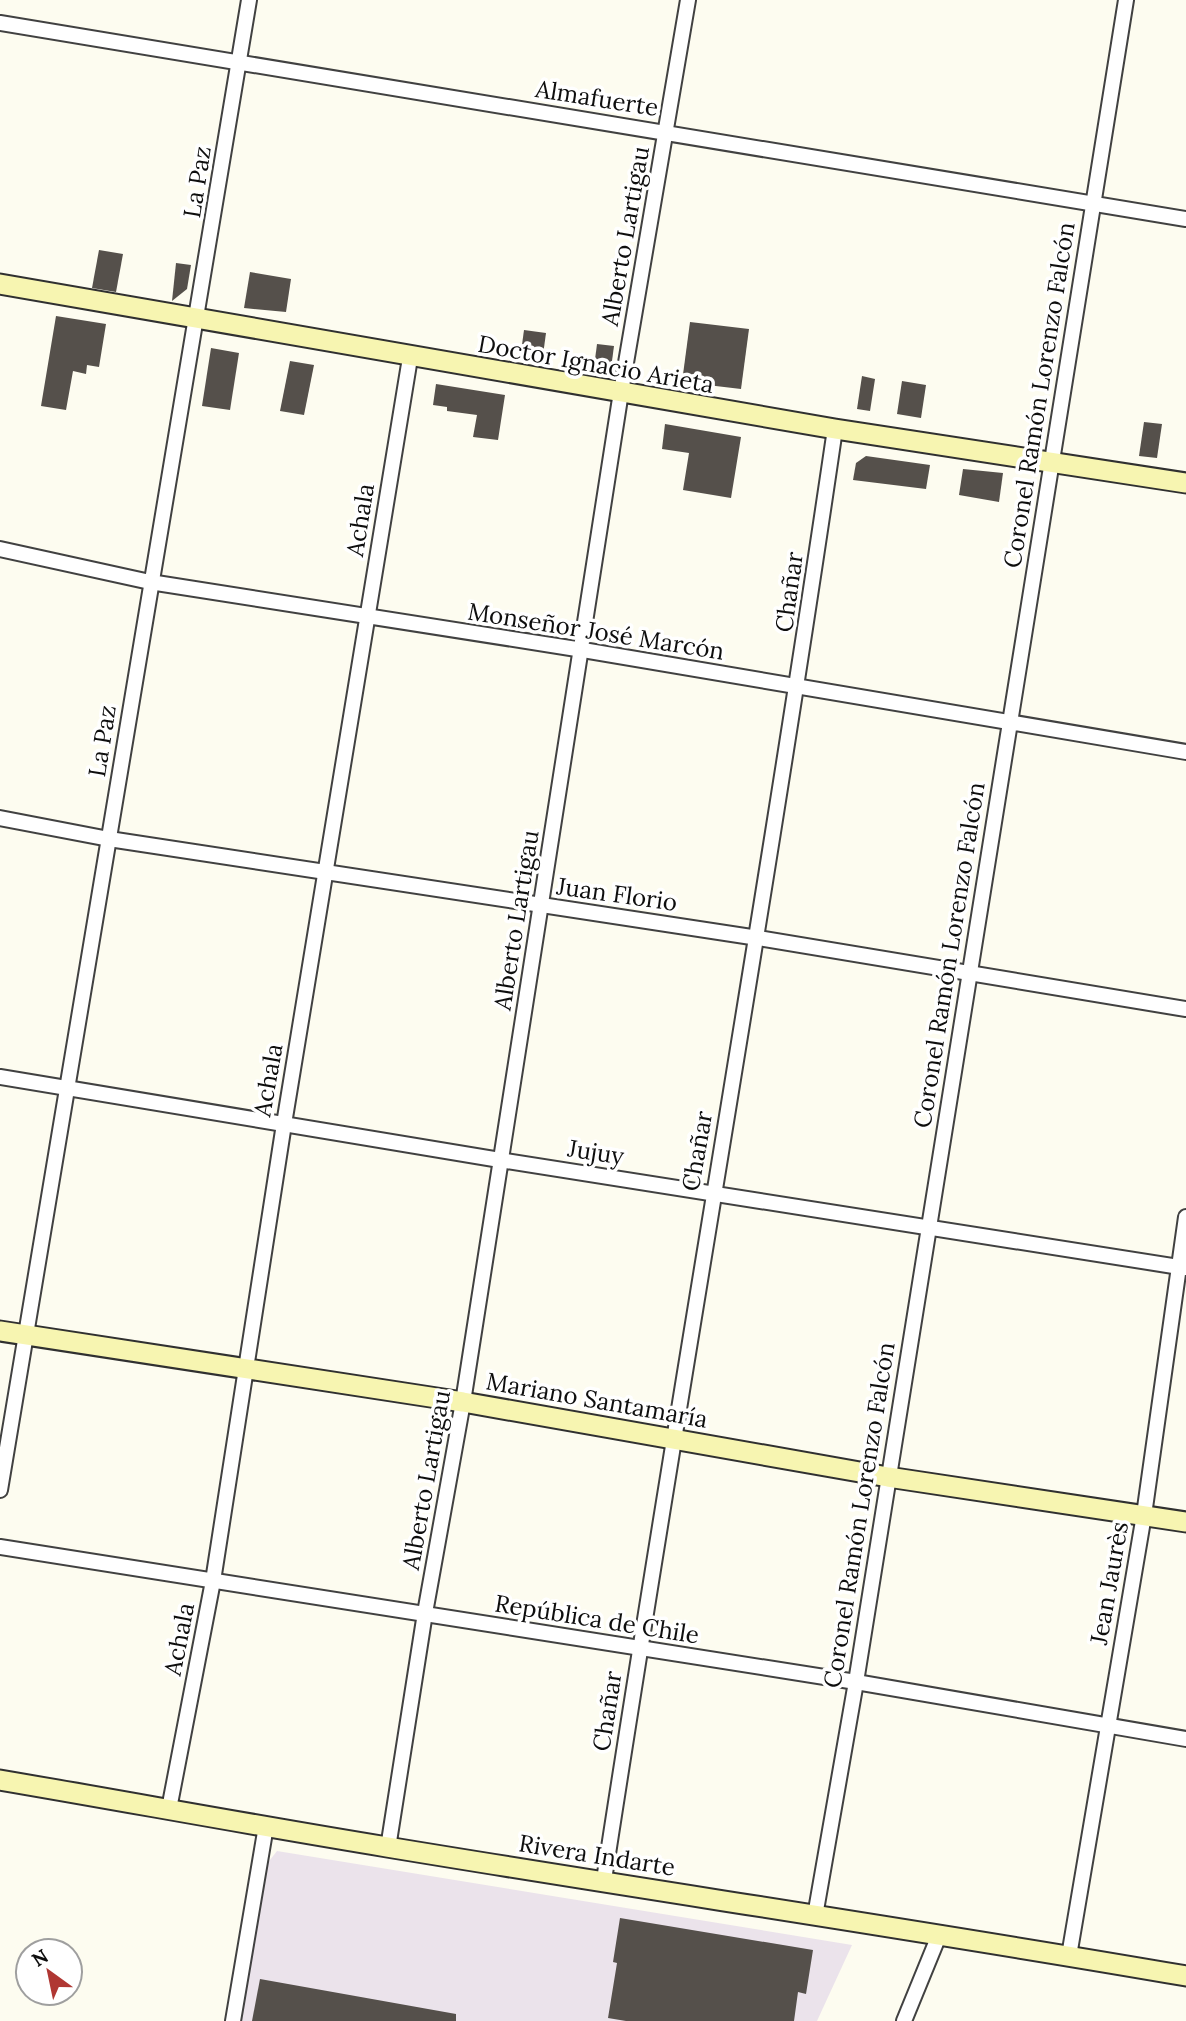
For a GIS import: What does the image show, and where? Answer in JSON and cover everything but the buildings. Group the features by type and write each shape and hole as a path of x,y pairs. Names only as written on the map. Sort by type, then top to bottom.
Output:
{"street":[{"name":"La Paz","path":"0,1490 65,1088 109,839 150,582 198,317 249,0"},
{"name":"Alberto Lartigau","path":"388,1848 425,1614 463,1402 583,650 621,392 688,0"},
{"name":"Coronel Ramón Lorenzo Falcón","path":"815,1916 856,1682 1126,0"},
{"name":"Almafuerte","path":"0,23 1186,219"},
{"name":"Doctor Ignacio Arieta","path":"0,284 198,317 410,358 1186,484"},
{"name":"Achala","path":"169,1809 213,1581 284,1124 410,358"},
{"name":"Chañar","path":"604,1880 713,1194 798,687 835,429"},
{"name":"Monseñor José Marcón","path":"0,549 150,582 583,650 1186,752"},
{"name":"Juan Florio","path":"0,818 109,839 758,938 1186,1009"},
{"name":"Jujuy","path":"0,1077 500,1160 1182,1268"},
{"name":"Jean Jaurès","path":"1069,1956 1144,1515 1182,1268 1186,1217"},
{"name":"Mariano Santamaría","path":"0,1331 463,1402 888,1476 1186,1522"},
{"name":"República de Chile","path":"0,1547 639,1650 856,1682 1186,1739"},
{"name":"Rivera Indarte","path":"0,1780 388,1848 604,1880 815,1916 940,1933 1186,1976"},
{"path":"233,2021 266,1826"},
{"path":"904,2021 940,1933"}],"shaded area":[{"path":"277,1851 852,1945 817,2021 240,2021 266,1865"}]}
